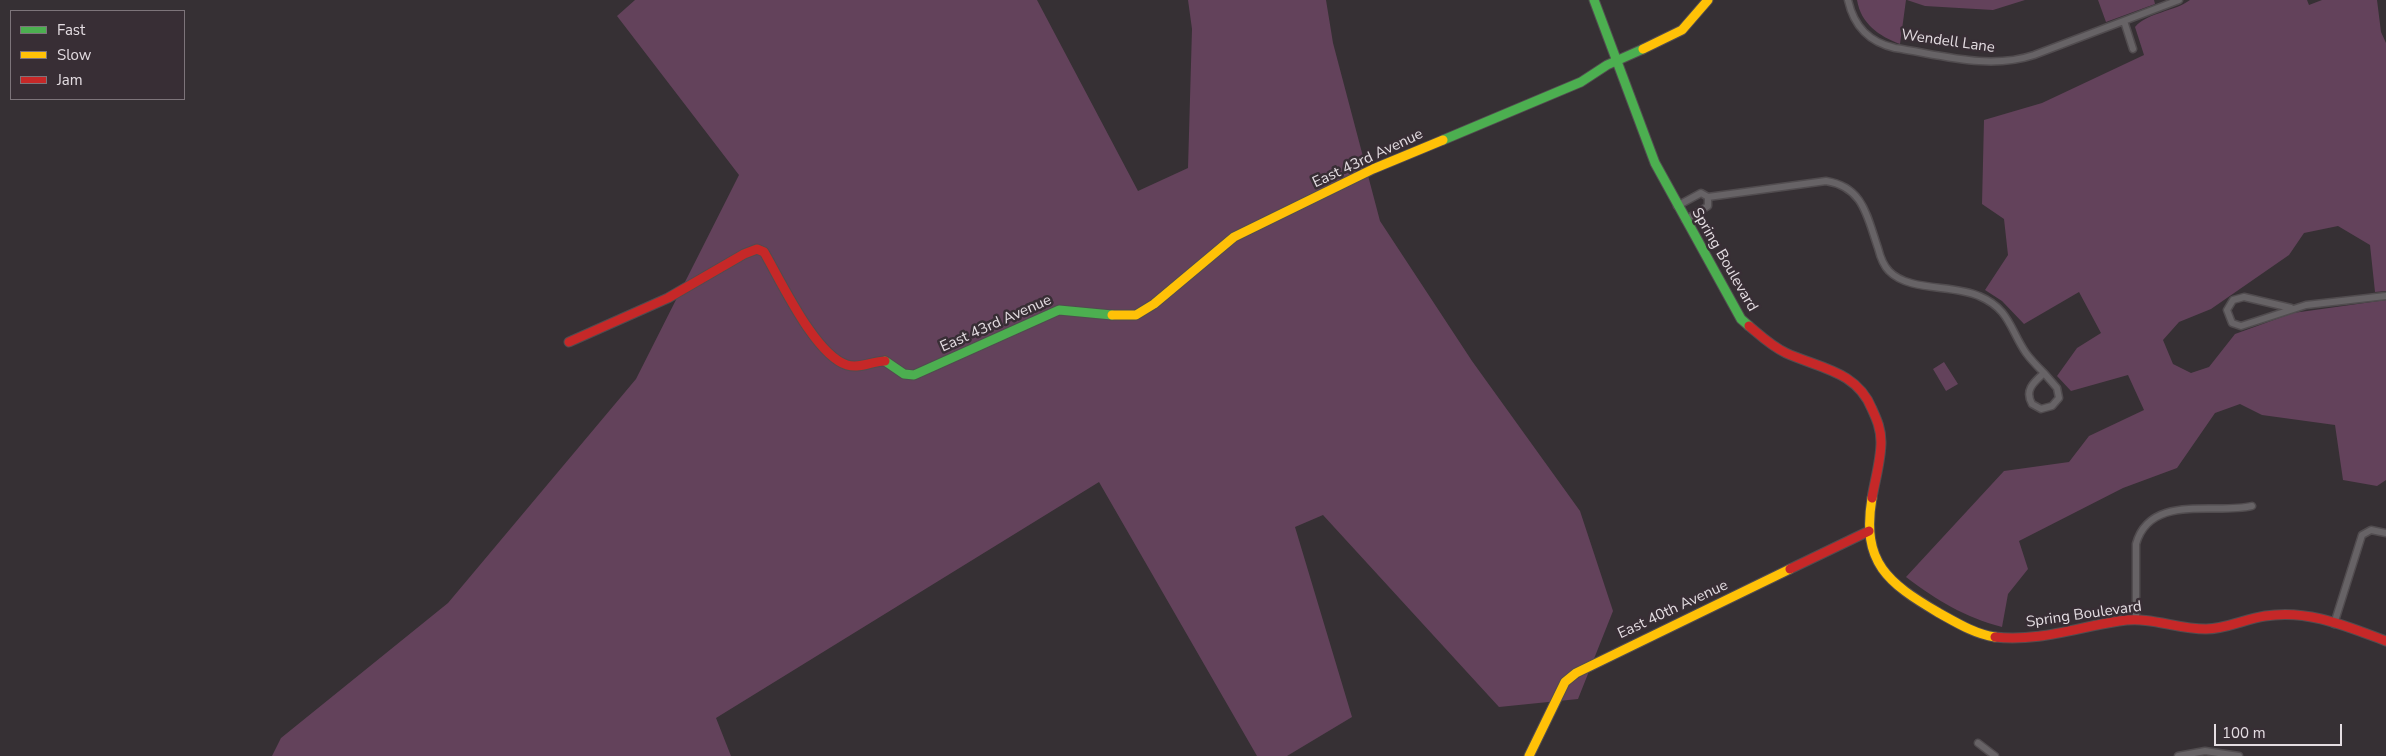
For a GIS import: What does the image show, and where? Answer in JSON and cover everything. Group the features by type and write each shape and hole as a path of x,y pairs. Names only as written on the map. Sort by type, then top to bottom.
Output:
{"street":[{"name":"Spring Boulevard","path":"1594,0 1656,163 1677,206 1741,319 1753,332 1769,344 1786,353 1841,372 1856,383 1866,396 1880,428 1881,444 1868,523 1869,531 1879,565 1890,580 1904,591 1976,632 2012,638 2047,636 2100,623 2136,619 2159,620 2203,629 2224,627 2254,618 2274,615 2311,616 2386,641"},
{"name":"East 43rd Avenue","path":"569,342 668,298 756,249 764,252 814,336 839,362 855,366 884,360 904,374 914,375 1059,310 1123,316 1136,315 1154,304 1234,237 1373,169 1511,110 1563,91 1618,59 1669,38 1682,30 1708,0"},
{"name":"Wendell Lane","path":"1848,0 1859,27 1875,41 1895,48 1984,62 2004,62 2026,57 2178,0"},
{"path":"2124,21 2133,49"},
{"path":"1677,206 1703,193 1708,197 1826,181 1839,183 1858,197 1864,208 1882,261 1888,270 1907,282 1965,291 1980,296 1992,304 2011,322 2026,353 2044,373 2057,388 2058,398 2052,406 2041,409 2032,404 2029,394 2031,386 2044,373"},
{"path":"1685,220 1708,206 1708,197"},
{"path":"2291,308 2244,297 2233,300 2227,310 2232,322 2241,326 2291,308 2386,296"},
{"path":"2136,619 2136,549 2140,533 2150,522 2165,513 2181,509 2234,509 2252,506"},
{"path":"2334,624 2362,535 2371,530 2386,533"},
{"name":"East 40th Avenue","path":"1529,756 1565,682 1576,672 1869,531"},
{"path":"1978,743 1995,756"},
{"path":"2178,756 2206,751 2238,756"}],"shaded area":[{"path":"635,0 1037,0 1138,191 1188,168 1192,29 1188,0 1326,0 1333,43 1380,221 1472,361 1580,511 1613,611 1578,699 1499,707 1323,515 1295,527 1352,717 1287,756 1257,756 1099,482 716,718 731,756 272,756 281,738 448,603 636,379 739,175 617,16"},
{"path":"1857,0 1906,0 1900,44 1872,28 1862,16"},
{"path":"1907,0 2025,0 1993,10 1925,6"},
{"path":"2098,0 2154,0 2155,4 2106,22"},
{"path":"2190,0 2307,0 2309,5 2322,0 2377,0 2381,32 2386,43 2386,291 2375,292 2370,245 2338,226 2304,233 2289,255 2211,309 2179,322 2163,340 2173,364 2191,373 2209,367 2235,334 2293,313 2386,300 2386,480 2377,486 2343,480 2335,425 2262,415 2240,404 2215,413 2177,468 2123,488 2019,541 2028,569 2008,594 2002,627 1988,623 1952,607 1929,594 1906,577 2004,471 2069,462 2089,436 2144,410 2128,375 2071,391 2057,376 2077,348 2101,333 2079,292 2024,324 2002,301 1985,290 2008,255 2004,219 1982,204 1984,120 2042,103 2144,55 2135,27 2147,18"},
{"path":"1944,362 1958,384 1946,391 1933,369"}],"traffic: fast":[{"path":"1594,0 1655,163 1741,319 1749,326"},
{"path":"1443,140 1581,82 1607,65 1643,49"},
{"path":"885,361 904,374 914,375 1059,310 1112,315"}],"traffic: slow":[{"path":"1643,49 1682,30 1708,0"},
{"path":"1112,315 1136,315 1154,304 1234,237 1373,169 1443,140"},
{"path":"1872,498 1871,539 1875,555 1882,569 1892,581 1905,592 1953,621 1973,631 1995,637"},
{"path":"1529,756 1565,682 1576,673 1790,569"}],"traffic: jam":[{"path":"569,342 668,298 744,254 757,249 764,252 789,298 811,332 835,358 852,366 885,361"},
{"path":"1749,326 1766,341 1781,350 1836,372 1857,386 1865,396 1877,421 1881,437 1880,456 1872,498"},
{"path":"1790,569 1869,531"},
{"path":"1995,637 2042,636 2131,620 2213,629 2258,617 2281,614 2327,620 2386,641"}]}
